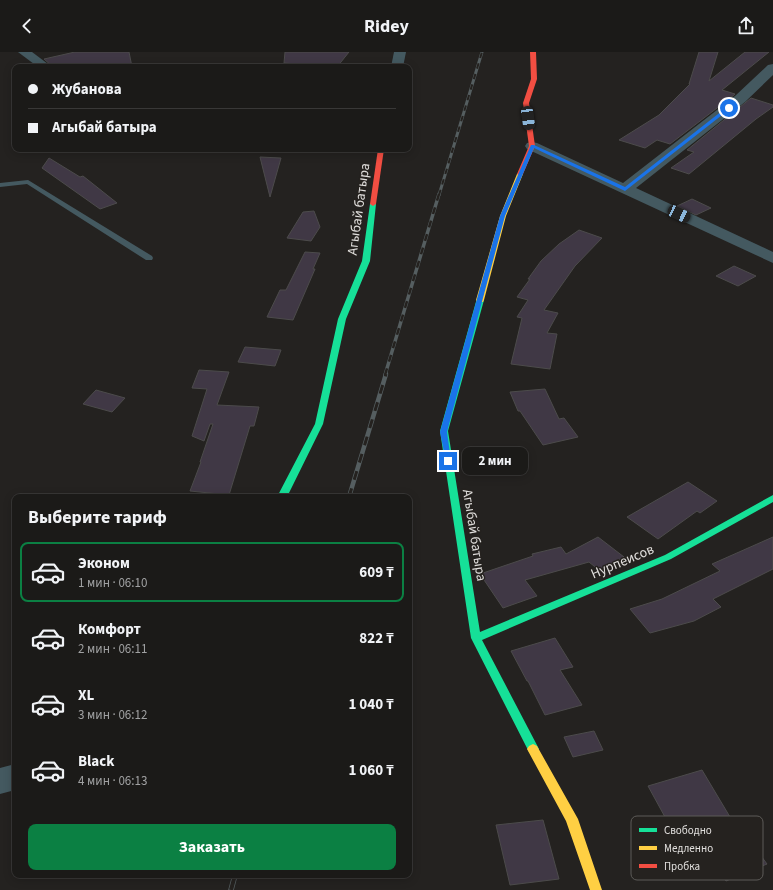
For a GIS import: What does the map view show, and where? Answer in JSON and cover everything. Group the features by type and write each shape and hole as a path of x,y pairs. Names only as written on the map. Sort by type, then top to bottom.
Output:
{"street":[{"path":"24,52 42,64"},
{"path":"398,64 400,52"},
{"path":"533,52 534,78 526,103 532,146 773,258"},
{"path":"625,189 740,99 773,68"},
{"name":"Агыбай батыра","path":"532,146 503,216 444,432 476,638 526,736 572,819 596,890"},
{"name":"Агыбай батыра","path":"284,494 319,424 342,319 366,261 380,152"},
{"name":"Нурпеисов","path":"476,638 668,557 773,498"},
{"path":"0,781 12,778"}],"lane":[{"path":"0,184 28,182 149,258"}],"building":[{"path":"75,52 129,52 131,64 50,64 44,59"},
{"path":"285,52 349,52 339,64 284,63"},
{"path":"699,52 718,52 709,81 745,52 769,52 722,90 735,94 734,95 670,144 657,140 645,148 619,140 659,115 690,84"},
{"path":"751,98 773,105 773,107 756,119 689,174 671,168 694,152 687,150"},
{"path":"260,157 281,158 270,197"},
{"path":"49,158 80,177 83,176 117,203 100,209 42,168"},
{"path":"692,199 711,208 696,215 677,206"},
{"path":"314,211 320,227 311,241 287,238 303,212"},
{"path":"579,230 602,238 575,266 544,310 558,313 547,333 557,334 550,369 511,364 522,318 517,317 528,300 517,297 541,261 559,244"},
{"path":"305,252 320,253 313,269 315,269 293,320 267,317 280,290 286,290"},
{"path":"734,266 756,276 738,286 716,276"},
{"path":"245,347 281,350 275,366 238,362"},
{"path":"199,370 229,372 217,405 259,407 254,426 250,426 229,494 190,491 213,424 210,424 204,441 192,436 207,389 192,388"},
{"path":"545,389 559,419 564,418 578,437 543,445 520,411 518,411 510,392"},
{"path":"96,390 125,398 112,412 83,404"},
{"path":"688,482 717,501 700,513 697,511 658,539 627,517"},
{"path":"598,537 624,557 600,571 589,562 525,580 537,596 503,608 480,574 533,556 532,554 561,547 566,554"},
{"path":"773,537 773,569 713,599 721,607 694,621 650,633 630,609 662,599 720,571 712,564"},
{"path":"555,638 573,667 560,670 582,705 545,715 511,651"},
{"path":"594,731 603,750 573,757 564,737"},
{"path":"702,770 729,816 664,816 648,786"},
{"path":"543,820 559,879 510,885 496,825"},
{"path":"763,859 767,864 763,866"}],"railway":[{"path":"439,195 482,52"},
{"path":"385,375 439,194"},
{"path":"350,494 386,374"},
{"path":"231,890 234,878"}],"traffic: fast":[{"path":"284,494 319,424 342,319 366,261 373,204"},
{"path":"480,300 444,431 476,638 533,749"},
{"path":"476,638 668,557 773,498"}],"traffic: slow":[{"path":"480,300 503,216 520,174"},
{"path":"533,749 572,819 596,890"}],"traffic: jam":[{"path":"520,174 532,146 526,103 534,79 533,52"},
{"path":"373,204 381,152"}],"route":[{"path":"448,461 444,432 503,216 532,146 625,189 729,108"}]}
